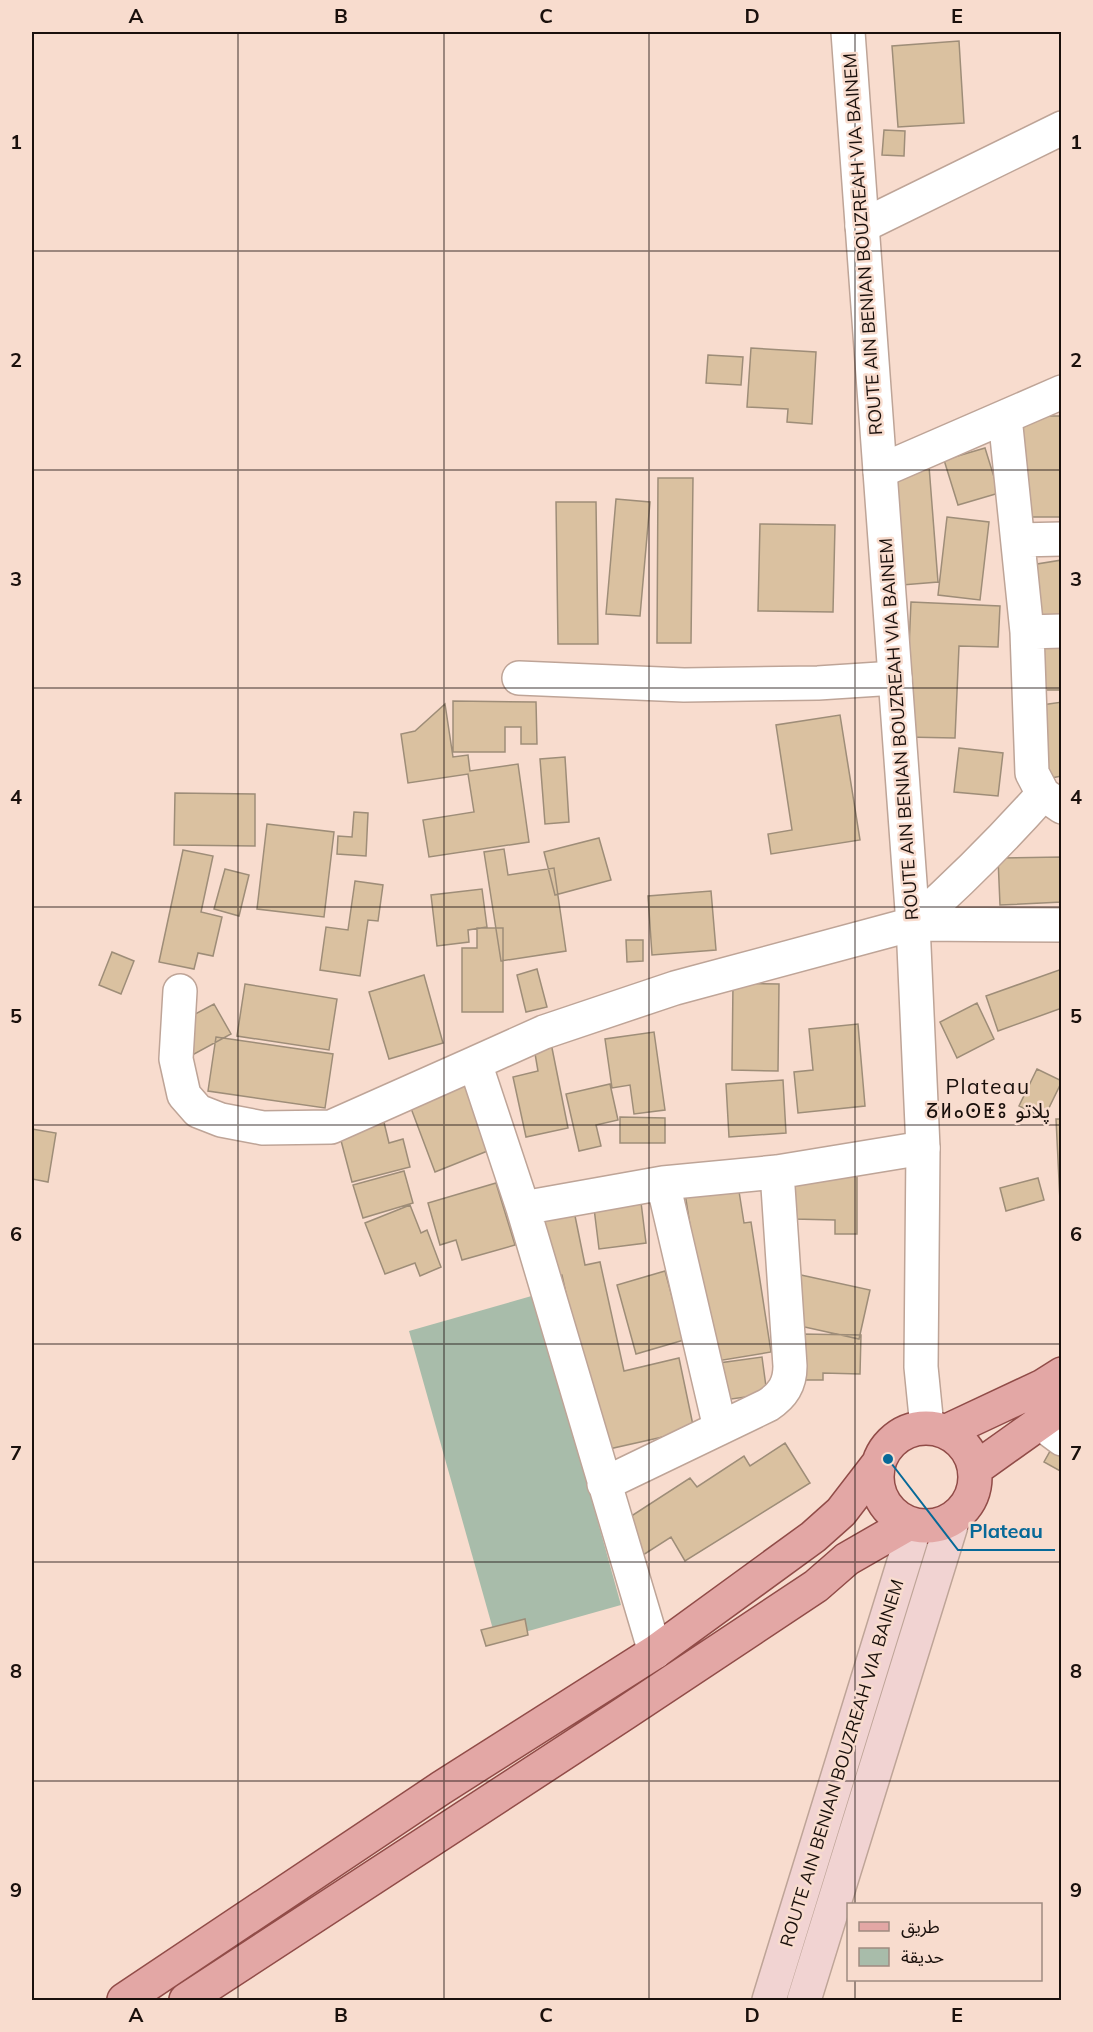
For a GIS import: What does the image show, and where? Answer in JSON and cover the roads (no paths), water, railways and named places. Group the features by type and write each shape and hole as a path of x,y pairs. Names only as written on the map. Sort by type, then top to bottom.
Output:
{"main road":[{"path":"124,2001 441,1788 655,1652 813,1537 841,1512 878,1464 888,1444 906,1431 937,1429 1043,1386 1062,1374"},
{"path":"975,1469 1054,1422"},
{"path":"878,1464 877,1482 881,1500 893,1515 911,1525 934,1526 953,1519 968,1504 975,1487 975,1469 970,1454 961,1441 937,1429"},
{"name":"ROUTE AIN BENIAN BOUZREAH VIA BAINEM","path":"804,2001 953,1519"},
{"path":"186,2001 816,1586 847,1559 911,1525"},
{"name":"ROUTE AIN BENIAN BOUZREAH VIA BAINEM","path":"769,2001 911,1525"}],"street":[{"name":"ROUTE AIN BENIAN BOUZREAH VIA BAINEM","path":"848,32 913,924 923,1148 921,1366 937,1429"},
{"path":"862,226 1062,128"},
{"path":"880,471 1062,392"},
{"path":"913,924 1052,800 1032,773 1030,758 1027,632 1005,417"},
{"path":"1018,540 1062,539"},
{"path":"1027,632 1062,631"},
{"path":"519,678 684,685 818,683 895,678"},
{"path":"180,991 176,1059 184,1095 198,1111 221,1120 264,1128 331,1127 544,1032 675,988 913,924 1062,925"},
{"path":"475,1063 523,1208 655,1652"},
{"path":"523,1208 663,1183 777,1172 923,1148"},
{"path":"604,1484 776,1400 788,1385 790,1376 777,1172"},
{"path":"663,1183 720,1428"}],"place":[{"name":"Plateau","path":"888,1459"}],"district":[{"name":"Plateau ⵒⵍⴰⵙⵟⵓ پلاتو","path":"988,1099"}]}
